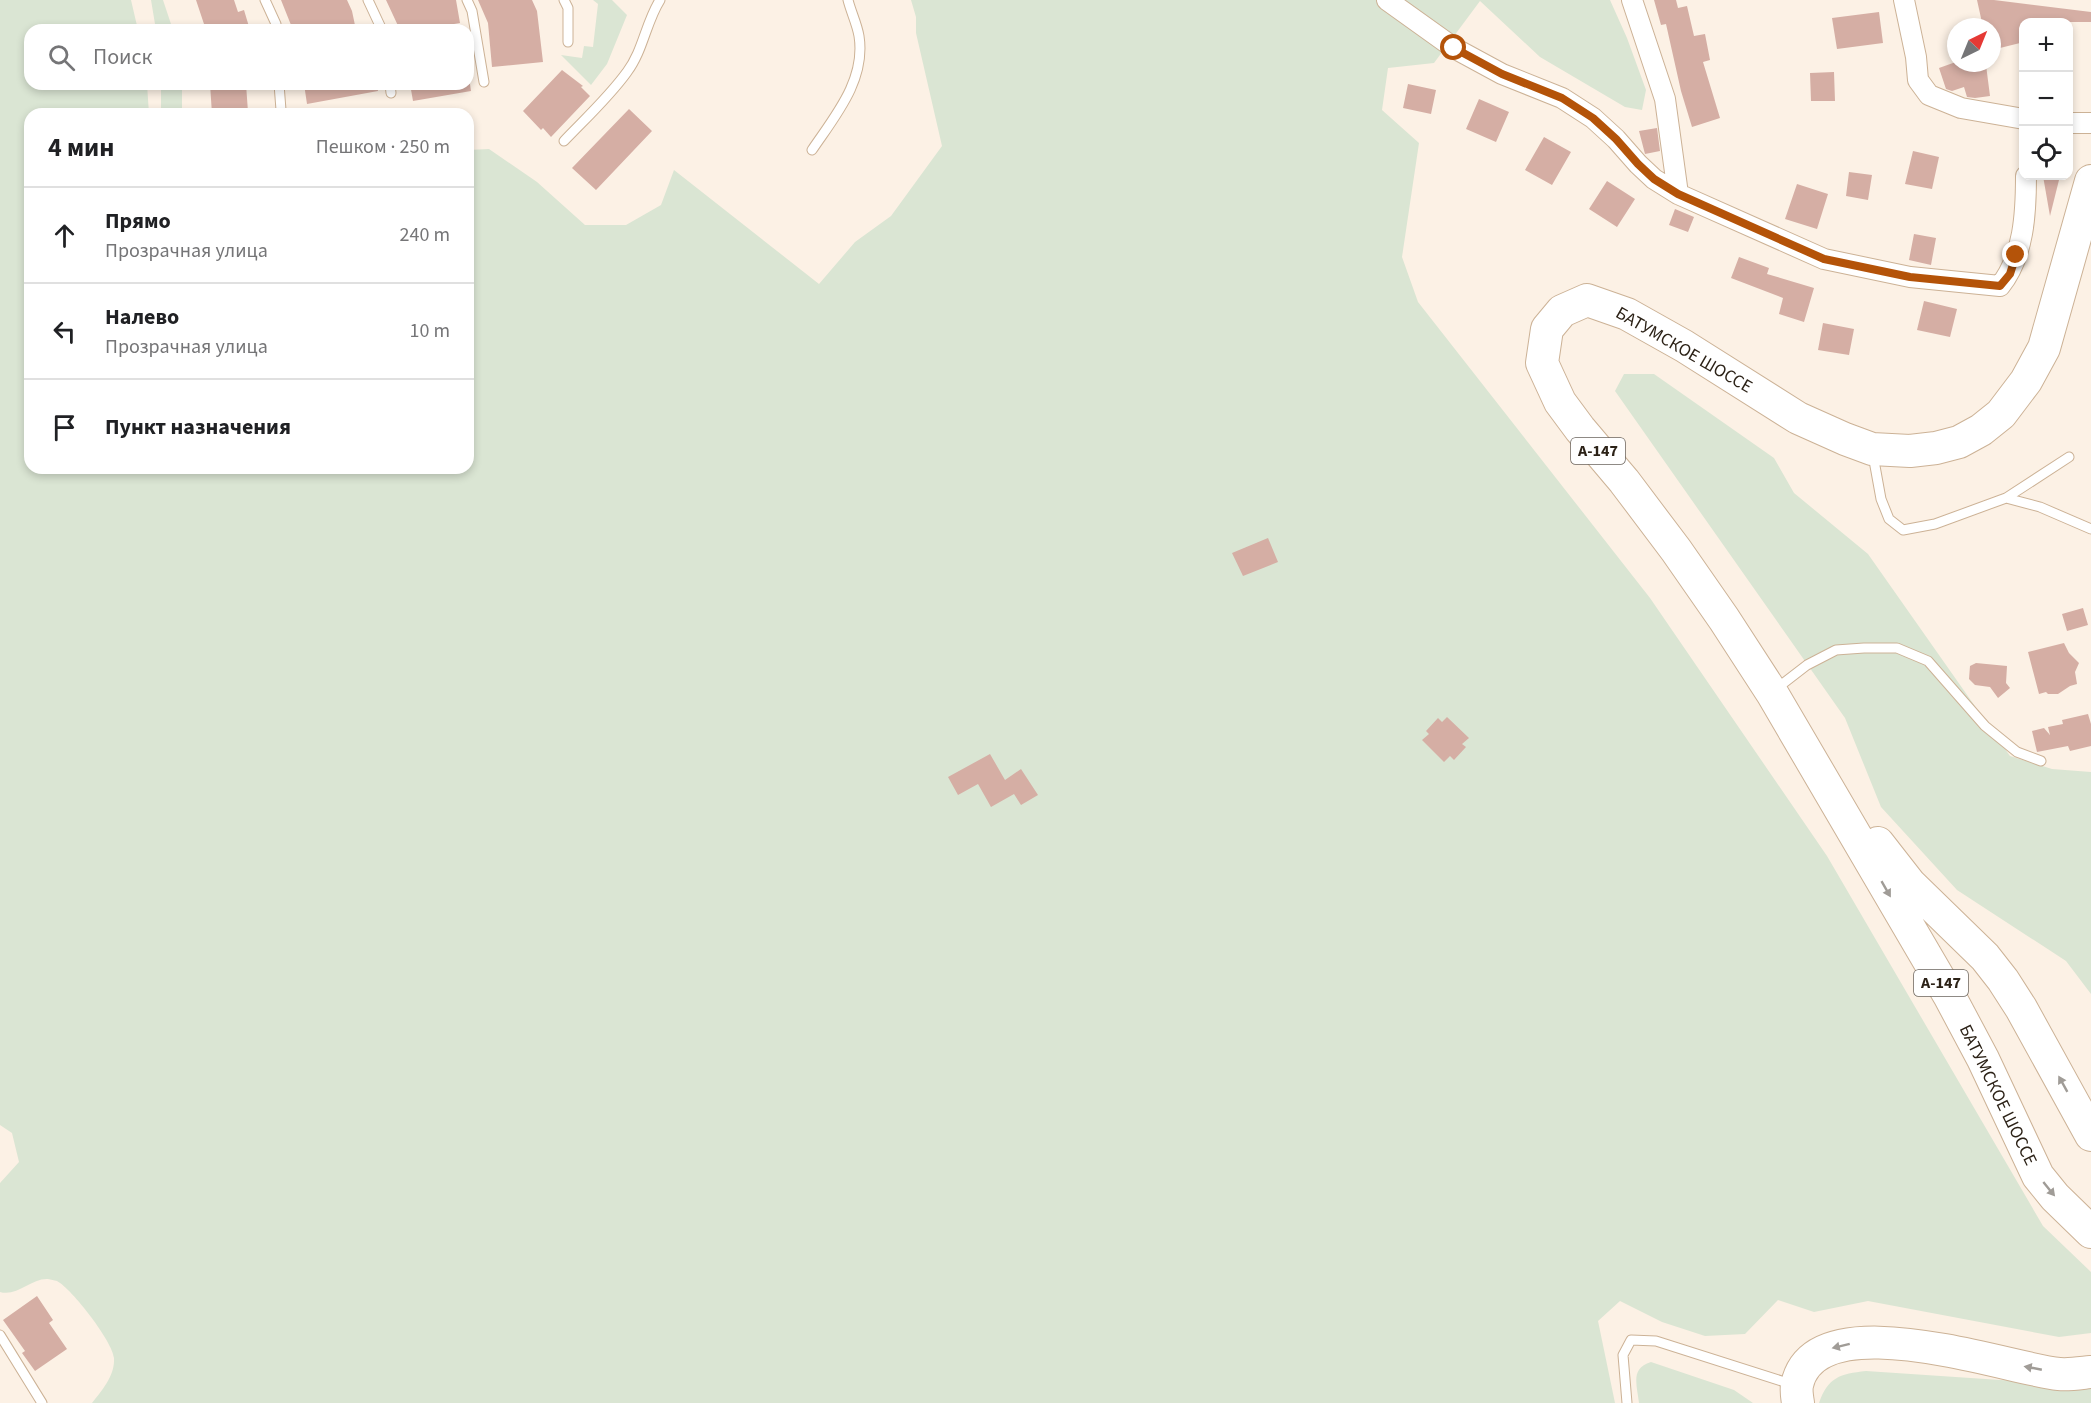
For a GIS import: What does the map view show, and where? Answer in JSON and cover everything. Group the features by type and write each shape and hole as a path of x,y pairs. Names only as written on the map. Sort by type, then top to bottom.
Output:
{"highway":[{"name":"БАТУМСКОЕ ШОССЕ","path":"2091,181 2044,348 2026,381 2001,414 1981,430 1959,442 1910,451 1872,449 1798,418 1684,346 1628,314 1587,300 1562,311 1547,328 1542,363 1560,402 1624,481 1669,542 1724,619 1772,693 1983,1059 2038,1176 2055,1197 2091,1232"},
{"name":"БАТУМСКОЕ ШОССЕ","path":"1794,729 1910,884 1985,957 2003,980 2021,1008 2091,1135"},
{"path":"1938,978 1942,962 1955,954 1969,952 1985,957"},
{"path":"1797,1394 1804,1368 1815,1356 1838,1346 1867,1341 1955,1352 2060,1374 2091,1372"}],"street":[{"path":"1387,0 1454,48 1502,74 1562,98 1593,118 1654,179 1678,194 1824,259 1910,277 2000,286 2010,274 2021,240 2025,217 2026,180"},
{"path":"1632,0 1665,99 1678,194"},
{"path":"1904,0 1916,57 1918,80 1929,95 1961,108 2019,118"},
{"path":"2073,123 2091,123"}],"lane":[{"path":"265,0 276,24"},
{"path":"368,0 379,24"},
{"path":"467,0 472,11 484,82"},
{"path":"564,0 568,8 568,42"},
{"path":"564,141 627,72 636,57 660,0"},
{"path":"812,150 845,101 858,71 859,37 848,0"},
{"path":"279,90 281,108"},
{"path":"1872,449 1881,499 1889,519 1903,530 1935,524 2006,498 2069,457"},
{"path":"2006,498 2040,507 2091,529"},
{"path":"1772,693 1807,665 1836,650 1898,648 1928,661 1985,726 2017,752 2041,761"},
{"path":"0,1335 42,1403"},
{"path":"1628,1403 1623,1355 1631,1340 1656,1341 1797,1394"}],"green space":[{"path":"0,0 131,0 137,24 24,24 24,90 147,90 149,108 24,108 24,474 474,474 474,150 489,149 537,182 585,225 626,225 661,205 674,170 819,284 855,242 891,216 942,146 916,33 916,17 911,0 1610,0 1646,90 1642,110 1625,107 1540,57 1480,1 1434,63 1388,68 1382,110 1419,143 1402,257 1418,302 1650,598 1827,856 2043,1226 2091,1272 2091,1333 2059,1337 1868,1301 1814,1312 1778,1300 1745,1334 1705,1336 1662,1322 1620,1301 1598,1321 1615,1403 92,1403 110,1377 114,1358 107,1340 72,1294 57,1281 48,1279 36,1281 12,1292 0,1292 0,1183 19,1162 12,1133 0,1125"},
{"path":"151,0 163,0 171,24 155,24"},
{"path":"593,0 612,0 627,15 607,64 591,85 561,55 582,58 584,46 593,47 598,4"},
{"path":"161,90 182,90 182,108 161,108"},
{"path":"1624,374 1654,374 1774,458 1794,493 1868,554 2010,756 2052,769 2091,772 2091,994 2066,961 1957,890 1881,807 1845,718 1615,391"},
{"path":"1651,1362 1734,1390 1753,1403 1639,1403 1637,1373 1640,1368"},
{"path":"1866,1371 2091,1386 2091,1403 1819,1403 1826,1387 1836,1378"}],"building":[{"path":"196,0 234,0 238,12 244,10 248,24 204,24"},
{"path":"281,0 347,0 355,24 291,24"},
{"path":"386,0 456,0 460,23 397,24"},
{"path":"478,0 532,0 537,11 543,62 492,67 488,23"},
{"path":"1654,0 1676,0 1678,8 1687,6 1694,36 1705,34 1710,60 1703,62 1720,118 1692,127 1681,91 1666,24 1661,25"},
{"path":"1977,0 2091,12 2091,22 2073,22 2073,18 2019,18 2019,43 2001,48 2001,18 1981,18"},
{"path":"1879,12 1883,43 1837,49 1832,18"},
{"path":"1947,65 1947,72 1987,72 1990,96 1967,97 1964,87 1952,91 1946,89 1939,68"},
{"path":"562,70 583,86 581,87 590,96 551,137 523,111"},
{"path":"1834,72 1835,101 1811,101 1810,73"},
{"path":"1408,84 1436,90 1431,114 1403,108"},
{"path":"210,90 246,90 248,108 212,108"},
{"path":"305,90 378,90 378,91 307,104"},
{"path":"411,90 471,90 471,91 413,101"},
{"path":"1479,99 1509,112 1496,142 1466,129"},
{"path":"629,109 652,131 596,190 572,168"},
{"path":"1657,128 1660,151 1645,154 1639,131"},
{"path":"1544,137 1571,152 1552,185 1525,170"},
{"path":"1913,151 1939,157 1932,189 1905,184"},
{"path":"1849,172 1872,175 1868,200 1846,196"},
{"path":"2044,180 2059,180 2050,216"},
{"path":"1607,181 1635,199 1617,227 1589,209"},
{"path":"1797,184 1828,194 1817,229 1785,219"},
{"path":"1675,209 1694,217 1688,232 1669,225"},
{"path":"1914,234 1936,238 1931,265 1909,260"},
{"path":"1739,257 1769,268 1767,274 1814,288 1804,322 1779,314 1783,298 1731,278"},
{"path":"1924,301 1957,309 1950,337 1917,330"},
{"path":"1823,323 1854,329 1849,355 1818,350"},
{"path":"1268,538 1278,562 1243,576 1232,553"},
{"path":"2083,608 2088,625 2067,631 2062,614"},
{"path":"2064,643 2069,653 2079,663 2075,672 2077,684 2058,694 2046,692 2039,694 2028,652"},
{"path":"1976,663 2007,666 2006,683 2010,688 1998,698 1990,687 1975,685 1969,679 1970,666"},
{"path":"2088,714 2091,724 2091,746 2070,751 2068,746 2037,752 2032,731 2044,728 2050,735 2048,727 2063,724 2062,720"},
{"path":"1447,717 1469,738 1462,744 1466,747 1454,760 1450,756 1444,762 1422,740 1429,734 1426,731 1438,718 1442,722"},
{"path":"990,754 1005,780 1021,769 1038,795 1021,805 1014,794 991,807 978,784 958,795 948,777"},
{"path":"37,1296 53,1320 49,1323 67,1349 35,1371 22,1353 25,1351 3,1320"}],"route":[{"path":"1454,48 1502,74 1562,98 1593,118 1654,179 1678,194 1824,259 1910,277 2000,286 2010,274 2016,255"}]}
